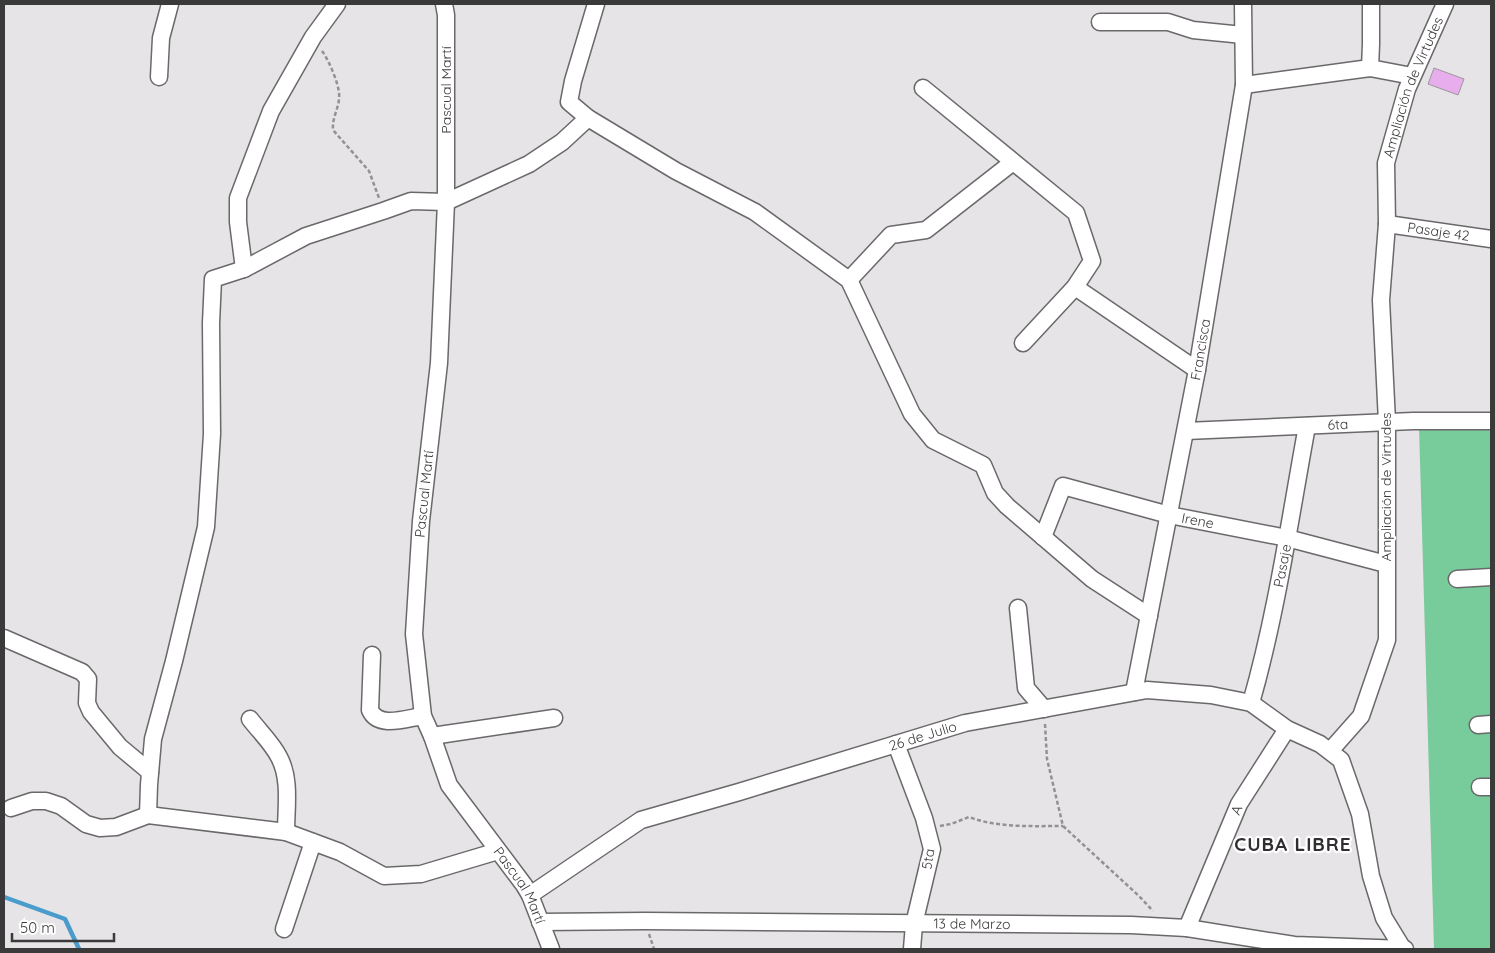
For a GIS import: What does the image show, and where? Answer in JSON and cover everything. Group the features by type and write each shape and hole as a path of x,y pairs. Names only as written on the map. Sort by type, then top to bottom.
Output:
{"street":[{"path":"159,77 161,38 170,4"},
{"path":"244,269 238,222 238,198 271,111 313,37 337,4"},
{"name":"Pascual Martí","path":"444,4 446,15 446,202 438,363 421,521 414,634 423,716 449,785 530,895 551,949"},
{"path":"596,4 573,81 569,102 588,118 676,171 755,212 849,280 912,414 933,440 983,465 996,493 1007,506 1092,579 1149,616"},
{"name":"Francisca","path":"1134,692 1186,431 1244,85 1243,4"},
{"path":"1370,68 1371,4"},
{"name":"Ampliación de Virtudes","path":"1330,751 1361,716 1387,640 1388,422 1381,300 1387,224 1386,162 1407,88 1445,4"},
{"path":"1100,22 1168,22 1192,30 1243,35"},
{"path":"1244,85 1370,68 1412,76"},
{"path":"923,88 1076,213 1092,261 1075,287 1023,343"},
{"path":"148,815 153,739 206,527 212,434 212,280 244,269 306,236 411,200 446,202 529,164 562,142 588,118"},
{"path":"849,280 891,236 926,230 1013,162"},
{"name":"Pasaje 42","path":"1387,224 1491,239"},
{"path":"1075,287 1197,370"},
{"name":"6ta","path":"1186,431 1388,422 1491,421"},
{"name":"Pasaje","path":"1251,703 1262,664 1282,569 1307,426"},
{"name":"Irene","path":"1043,537 1063,486 1169,515 1287,538 1386,564"},
{"path":"1457,579 1491,577"},
{"path":"1018,608 1026,688 1044,709"},
{"path":"4,638 82,672 88,679 87,703 91,712 120,747 150,772"},
{"path":"372,655 370,710 372,716 385,722 423,716"},
{"name":"26 de Julio","path":"530,895 641,820 965,723 1134,692 1147,690 1212,695 1251,703 1287,729 1320,744 1330,751"},
{"path":"432,736 554,718"},
{"path":"250,720 273,747 280,758 284,770 286,782 286,832"},
{"name":"A","path":"1187,928 1239,804 1287,729"},
{"name":"5ta","path":"896,744 924,818 932,849 914,924 912,949"},
{"path":"1330,751 1341,760 1360,814 1371,876 1384,918 1404,949"},
{"path":"11,808 32,800 46,801 61,806 86,824 100,828 116,827 148,815 286,832 340,852 384,876 421,874 498,851"},
{"path":"284,929 313,842"},
{"name":"13 de Marzo","path":"540,922 645,921 1131,925 1187,928 1294,945 1404,949"}],"path":[{"path":"313,37 330,62 340,97 332,123 333,130 369,171 383,211"},
{"path":"1044,709 1047,759 1064,826 1139,896 1167,927"},
{"path":"927,829 951,824 968,817 982,822 1027,826 1064,826"}],"green space":[{"path":"1491,425 1491,949 1434,949 1419,426"}],"building":[{"path":"1434,68 1464,79 1458,95 1428,84"}],"waterway":[{"path":"4,897 65,919 79,949"}],"district":[{"name":"CUBA LIBRE","path":"1293,844"}]}
